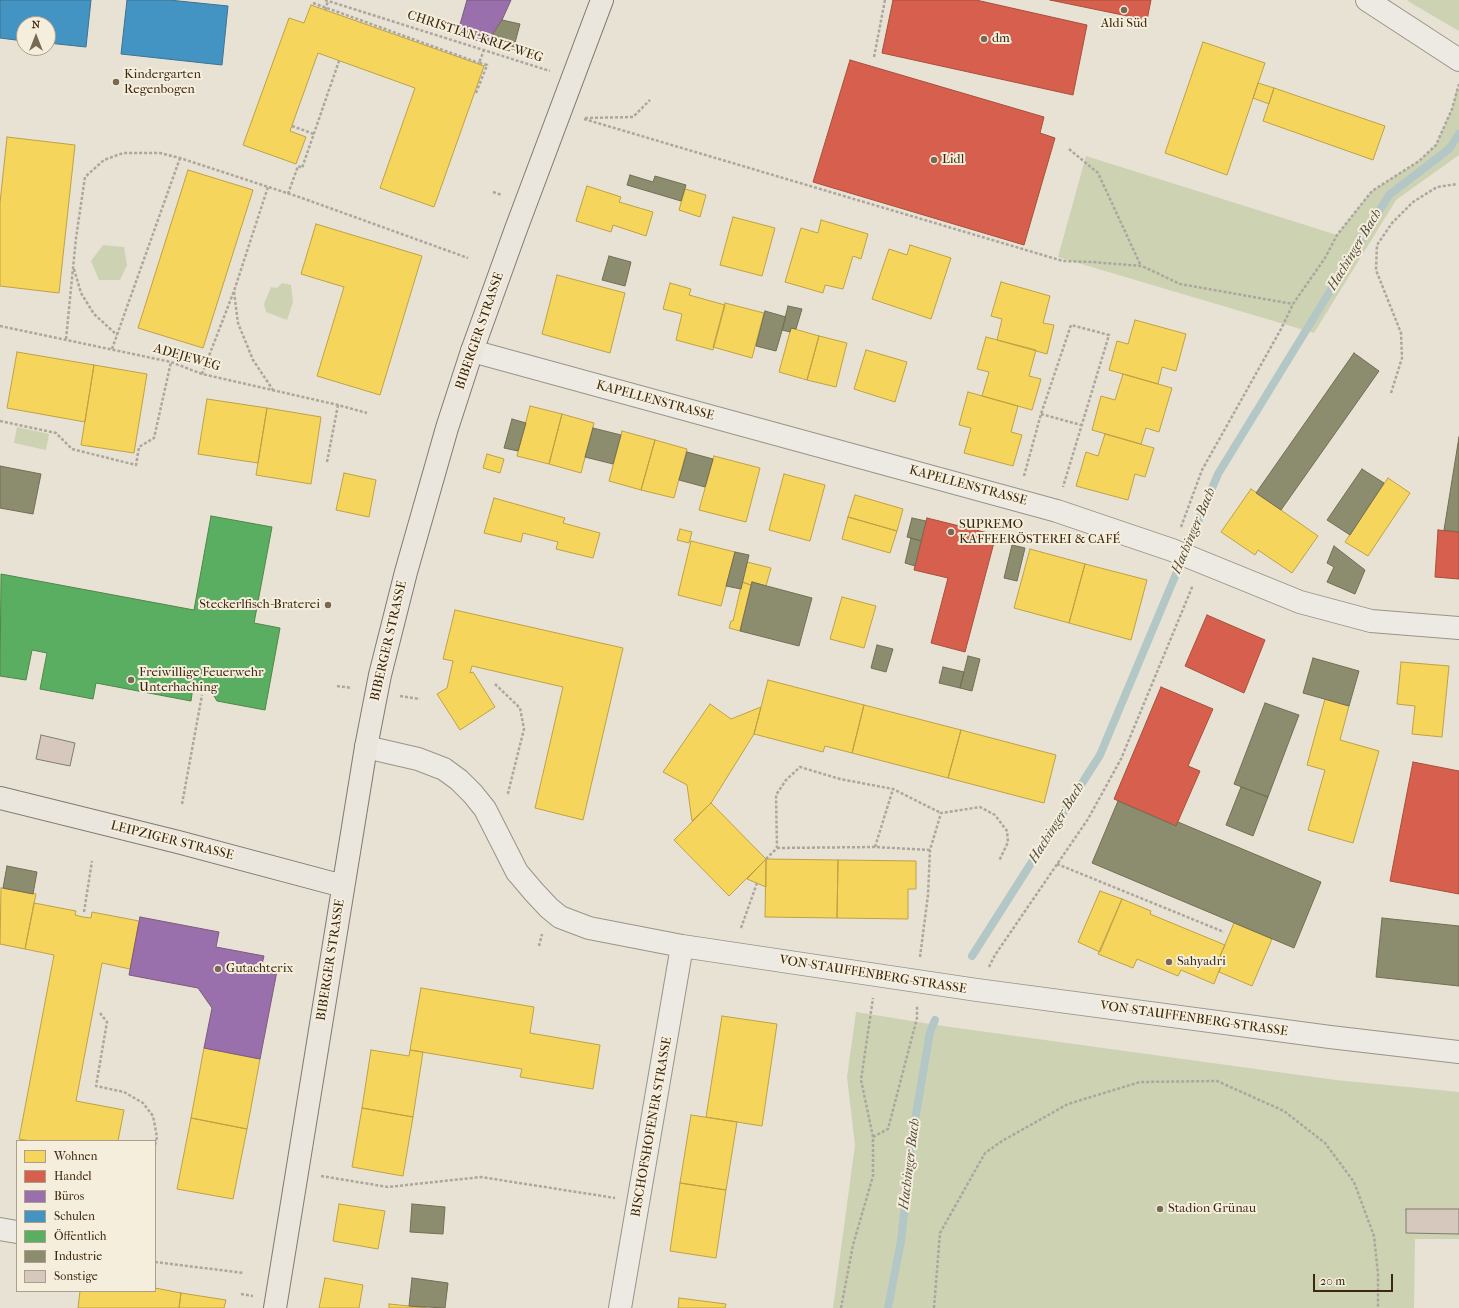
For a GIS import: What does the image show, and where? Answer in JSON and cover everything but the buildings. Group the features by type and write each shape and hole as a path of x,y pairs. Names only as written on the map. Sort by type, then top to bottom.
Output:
{"main road":[{"name":"BIBERGER STRASSE","path":"274,1308 366,747 380,675 406,572 445,435 472,351 602,0"},
{"name":"LEIPZIGER STRASSE","path":"0,798 170,840 343,886"}],"street":[{"path":"1367,0 1459,60"},
{"name":"KAPELLENSTRASSE","path":"472,351 1057,511 1186,555 1300,602 1371,621 1459,628"},
{"name":"VON-STAUFFENBERG-STRASSE","path":"366,747 418,759 444,769 459,780 485,809 517,872 549,908 560,917 589,928 682,946 977,990 1330,1037 1459,1052"},
{"name":"BISCHOFSHOFENER STRASSE","path":"620,1308 682,946"},
{"path":"0,1229 16,1232"}],"path":[{"name":"CHRISTIAN-KRIZ-WEG","path":"327,0 573,78"},
{"path":"325,8 327,0"},
{"path":"874,57 886,0"},
{"path":"313,3 354,19 487,65 476,93"},
{"path":"479,63 484,50"},
{"path":"288,194 298,166 302,168 339,61"},
{"path":"977,990 994,957 1088,819 1121,760 1186,555 1202,470 1281,330 1293,304 1325,258 1336,235 1372,191 1419,160 1436,144 1452,108 1459,84"},
{"path":"650,100 633,116 582,118 1063,261 1142,266 1180,284 1293,304"},
{"path":"292,126 314,134"},
{"path":"1069,149 1098,172 1142,266"},
{"path":"66,339 76,238 85,177 104,160 123,153 160,153 180,158 268,187 468,258"},
{"path":"112,349 180,158"},
{"path":"1391,393 1402,358 1401,334 1376,270 1377,246 1392,223 1413,202 1437,187 1457,184"},
{"path":"202,374 234,291 268,187"},
{"path":"73,266 81,293 94,314 117,335"},
{"path":"234,291 238,323 253,360 273,390"},
{"path":"1025,472 1041,414 1071,325 1109,335 1081,425 1057,511"},
{"name":"ADEJEWEG","path":"0,326 171,362 202,374 367,413"},
{"path":"0,421 56,433 72,449 136,465 139,447 154,438 171,362"},
{"path":"327,462 338,405"},
{"path":"1041,414 1081,425"},
{"path":"485,809 508,793 524,729 520,708 495,684"},
{"path":"182,804 202,694"},
{"path":"777,848 776,796 786,780 800,767 840,779 893,789 941,813 980,807 995,815 1007,831 1008,842 998,861"},
{"path":"875,847 893,789"},
{"path":"873,1136 888,1129 917,1018 916,981 928,895 930,850 941,813"},
{"path":"766,859 777,848 875,847 930,850"},
{"path":"84,912 92,861"},
{"path":"1057,864 1224,932"},
{"path":"741,928 757,883"},
{"path":"840,1308 853,1246 873,1176 873,1136 862,1080 870,1010 877,975"},
{"path":"100,1013 107,1022 96,1086 124,1092 144,1103 153,1116 157,1137 156,1141"},
{"path":"934,1308 940,1233 985,1153 1002,1141 1068,1104 1140,1082 1217,1081 1284,1111 1325,1143 1354,1182 1374,1236 1378,1274 1378,1308"},
{"path":"348,1180 388,1187 481,1177 639,1202"},
{"path":"156,1262 244,1274"}],"green space":[{"path":"1407,0 1459,0 1459,31 1411,3"},
{"path":"1457,88 1459,90 1459,155 1396,200 1314,333 1058,257 1086,156 1337,235 1372,191 1419,161 1436,145 1452,109"},
{"path":"103,245 124,247 127,265 120,280 99,280 91,261"},
{"path":"282,283 291,285 293,302 287,320 266,312 264,304 271,287 277,288"},
{"path":"17,427 49,434 46,450 14,443"},
{"path":"856,1012 943,1026 1336,1080 1459,1092 1459,1239 1415,1239 1414,1308 833,1308 855,1145 847,1077"}],"waterway":[{"name":"Hachinger Bach","path":"972,956 1100,755 1218,474 1389,195 1449,149 1459,134"},
{"name":"Hachinger Bach","path":"888,1308 901,1241 913,1132 930,1032 935,1020"}],"place":[{"name":"Aldi Süd","path":"1124,10"},
{"name":"dm","path":"984,39"},
{"name":"Kindergarten Regenbogen","path":"116,82"},
{"name":"Lidl","path":"934,160"},
{"name":"SUPREMO KAFFEERÖSTEREI & CAFÉ","path":"951,532"},
{"name":"Steckerlfisch-Braterei","path":"328,605"},
{"name":"Freiwillige Feuerwehr Unterhaching","path":"131,680"},
{"name":"Sahyadri","path":"1169,962"},
{"name":"Gutachterix","path":"218,969"},
{"name":"Stadion Grünau","path":"1160,1209"}]}
